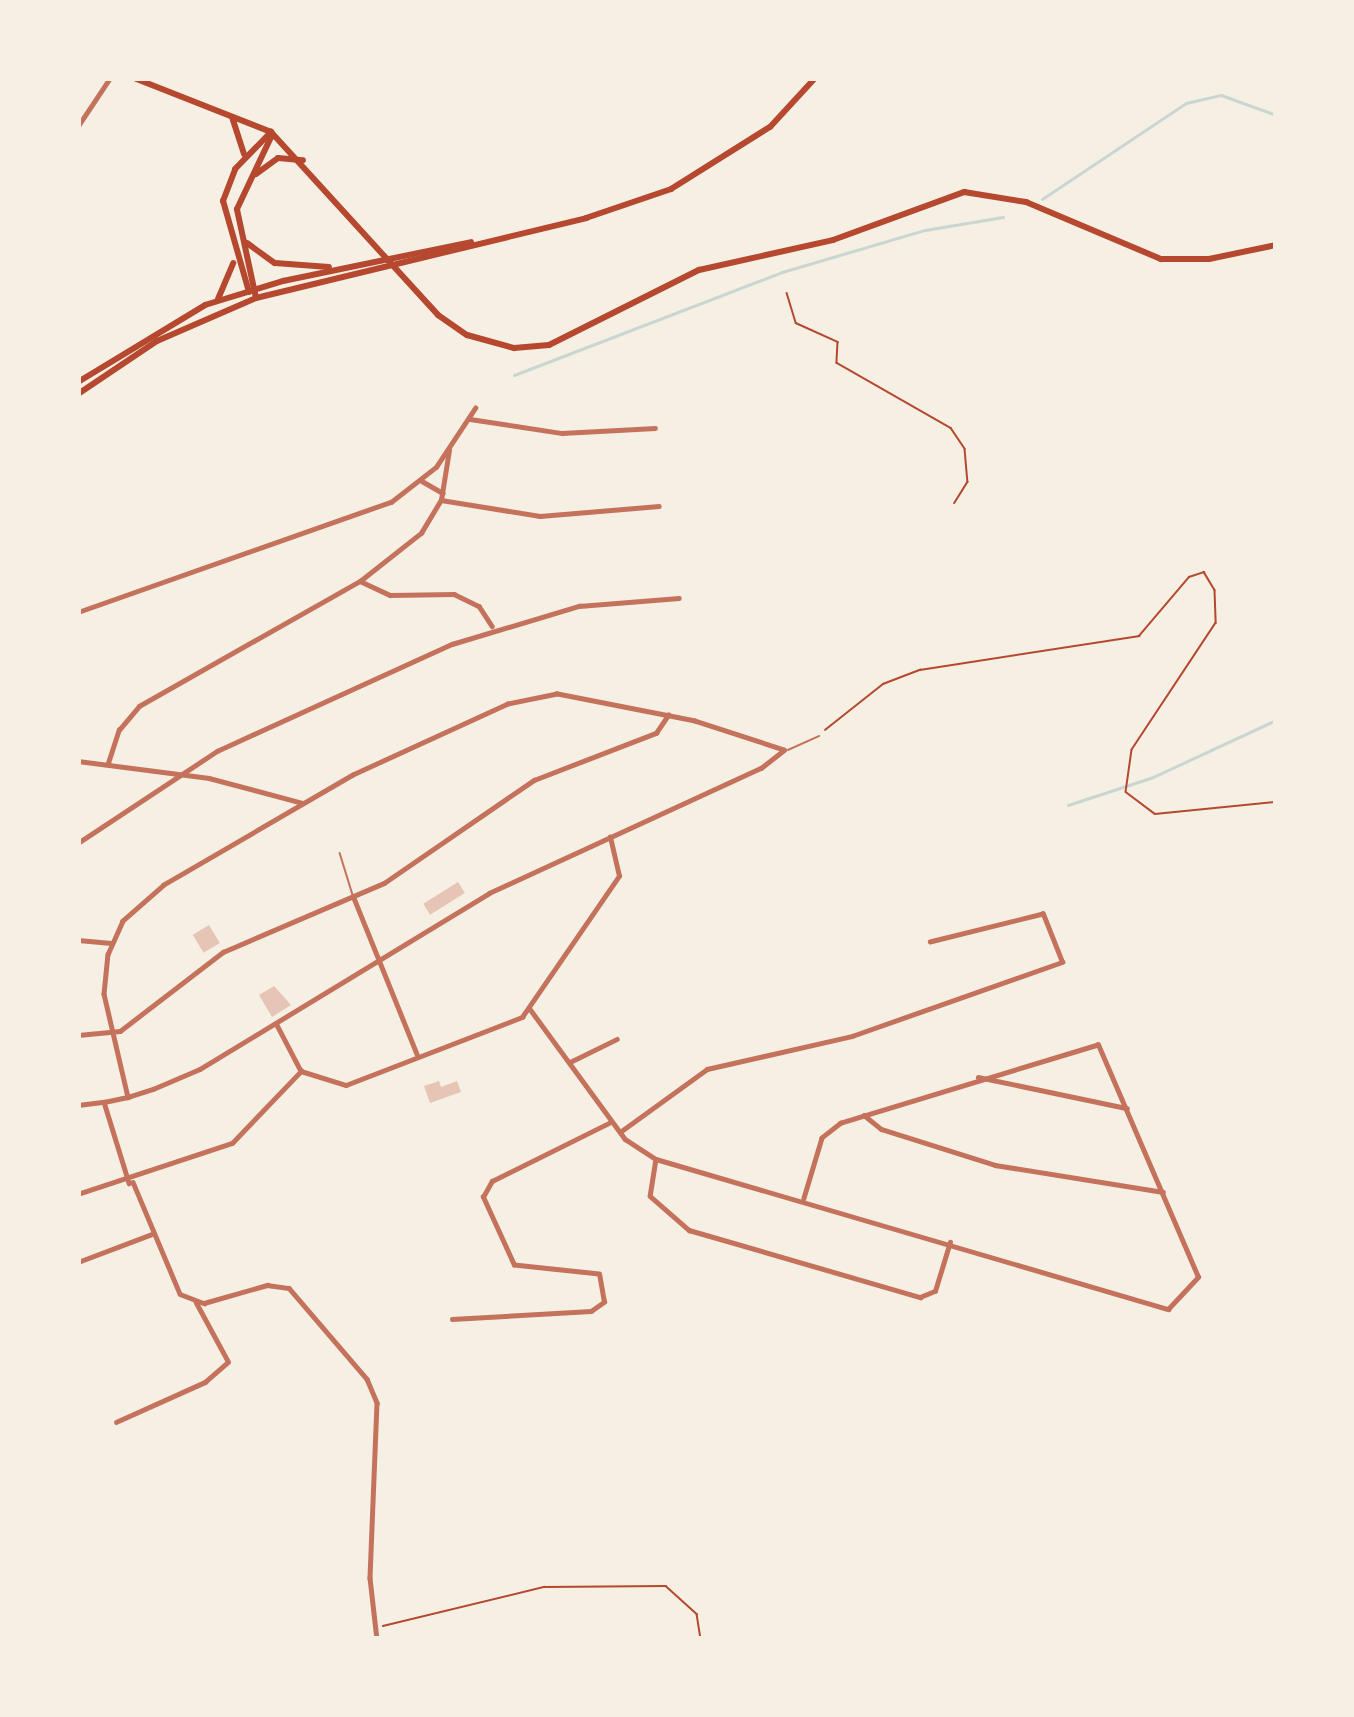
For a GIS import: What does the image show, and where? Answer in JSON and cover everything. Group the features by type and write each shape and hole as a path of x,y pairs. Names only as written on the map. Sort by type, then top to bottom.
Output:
{"main road":[{"path":"134,78 271,132 304,160 438,315 467,335 514,348 550,345 681,276 833,241 964,192 1026,202 1161,259 1209,259 1276,245"},
{"path":"78,394 157,341 256,298 370,266 620,208 711,169 770,127 815,78"},
{"path":"230,113 244,135 244,158"},
{"path":"256,298 234,259 223,201 244,158 271,132"},
{"path":"256,298 258,288 237,209 271,132"},
{"path":"253,176 278,158 304,160"},
{"path":"243,239 275,263 370,266"},
{"path":"216,302 234,259"},
{"path":"78,382 161,326 216,302 350,265"}],"street":[{"path":"78,126 110,78"},
{"path":"78,612 347,522 421,481 449,450 475,408"},
{"path":"470,418 562,433 656,428"},
{"path":"108,763 119,730 139,706 359,581 421,533 442,497 449,450"},
{"path":"421,481 442,497 540,516 659,506"},
{"path":"359,581 379,593 467,598 494,628"},
{"path":"78,843 185,773 303,709 494,628 579,606 680,598"},
{"path":"128,1097 111,1034 104,975 111,944 148,896 303,803 535,697 592,697 784,750"},
{"path":"78,1035 111,1034 223,952 354,898 425,858 534,780 656,734 668,716"},
{"path":"78,1106 128,1097 200,1069 504,885 761,768 784,750"},
{"path":"78,761 185,773 303,803"},
{"path":"530,1009 538,983 619,876 610,837"},
{"path":"354,898 417,1055"},
{"path":"620,1132 706,1070 868,1031 1062,962 1043,914 930,942"},
{"path":"78,940 111,944"},
{"path":"276,1023 301,1071 346,1084 530,1009"},
{"path":"530,1009 610,1122 656,1159 805,1198 1168,1309 1198,1277 1098,1045 978,1077 864,1115 822,1138 805,1198"},
{"path":"570,1063 617,1039"},
{"path":"78,1195 131,1182 232,1143 301,1071"},
{"path":"978,1077 1127,1108"},
{"path":"104,1102 174,1288 196,1303 228,1362 205,1382 116,1423"},
{"path":"864,1115 873,1126 995,1165 1163,1192"},
{"path":"452,1319 581,1312 604,1302 598,1274 514,1265 483,1197 491,1180 610,1122"},
{"path":"656,1159 650,1196 688,1230 920,1297 934,1291 950,1242"},
{"path":"78,1262 152,1234"},
{"path":"196,1303 267,1285 290,1288 367,1378 377,1403 376,1639"}],"lane":[{"path":"784,750 819,736"},
{"path":"340,853 354,898"}],"path":[{"path":"787,293 796,323 838,342 837,363 951,428 965,449 968,482 955,503"},
{"path":"819,736 883,685 920,670 1139,636 1189,577 1204,572 1215,590 1216,623 1132,750 1126,792 1155,814 1276,802"},
{"path":"375,1629 544,1587 644,1585 666,1586 697,1614 701,1639"}],"building":[{"path":"458,882 465,893 430,915 423,904"},
{"path":"209,925 220,943 204,953 193,935"},
{"path":"274,986 291,1005 272,1017 259,995"},
{"path":"439,1081 441,1087 457,1081 461,1092 430,1103 424,1086"}],"waterway":[{"path":"1042,199 1186,103 1221,95 1276,115"},
{"path":"514,375 782,272 925,230 1003,217"},
{"path":"1068,805 1153,777 1276,720"}]}
